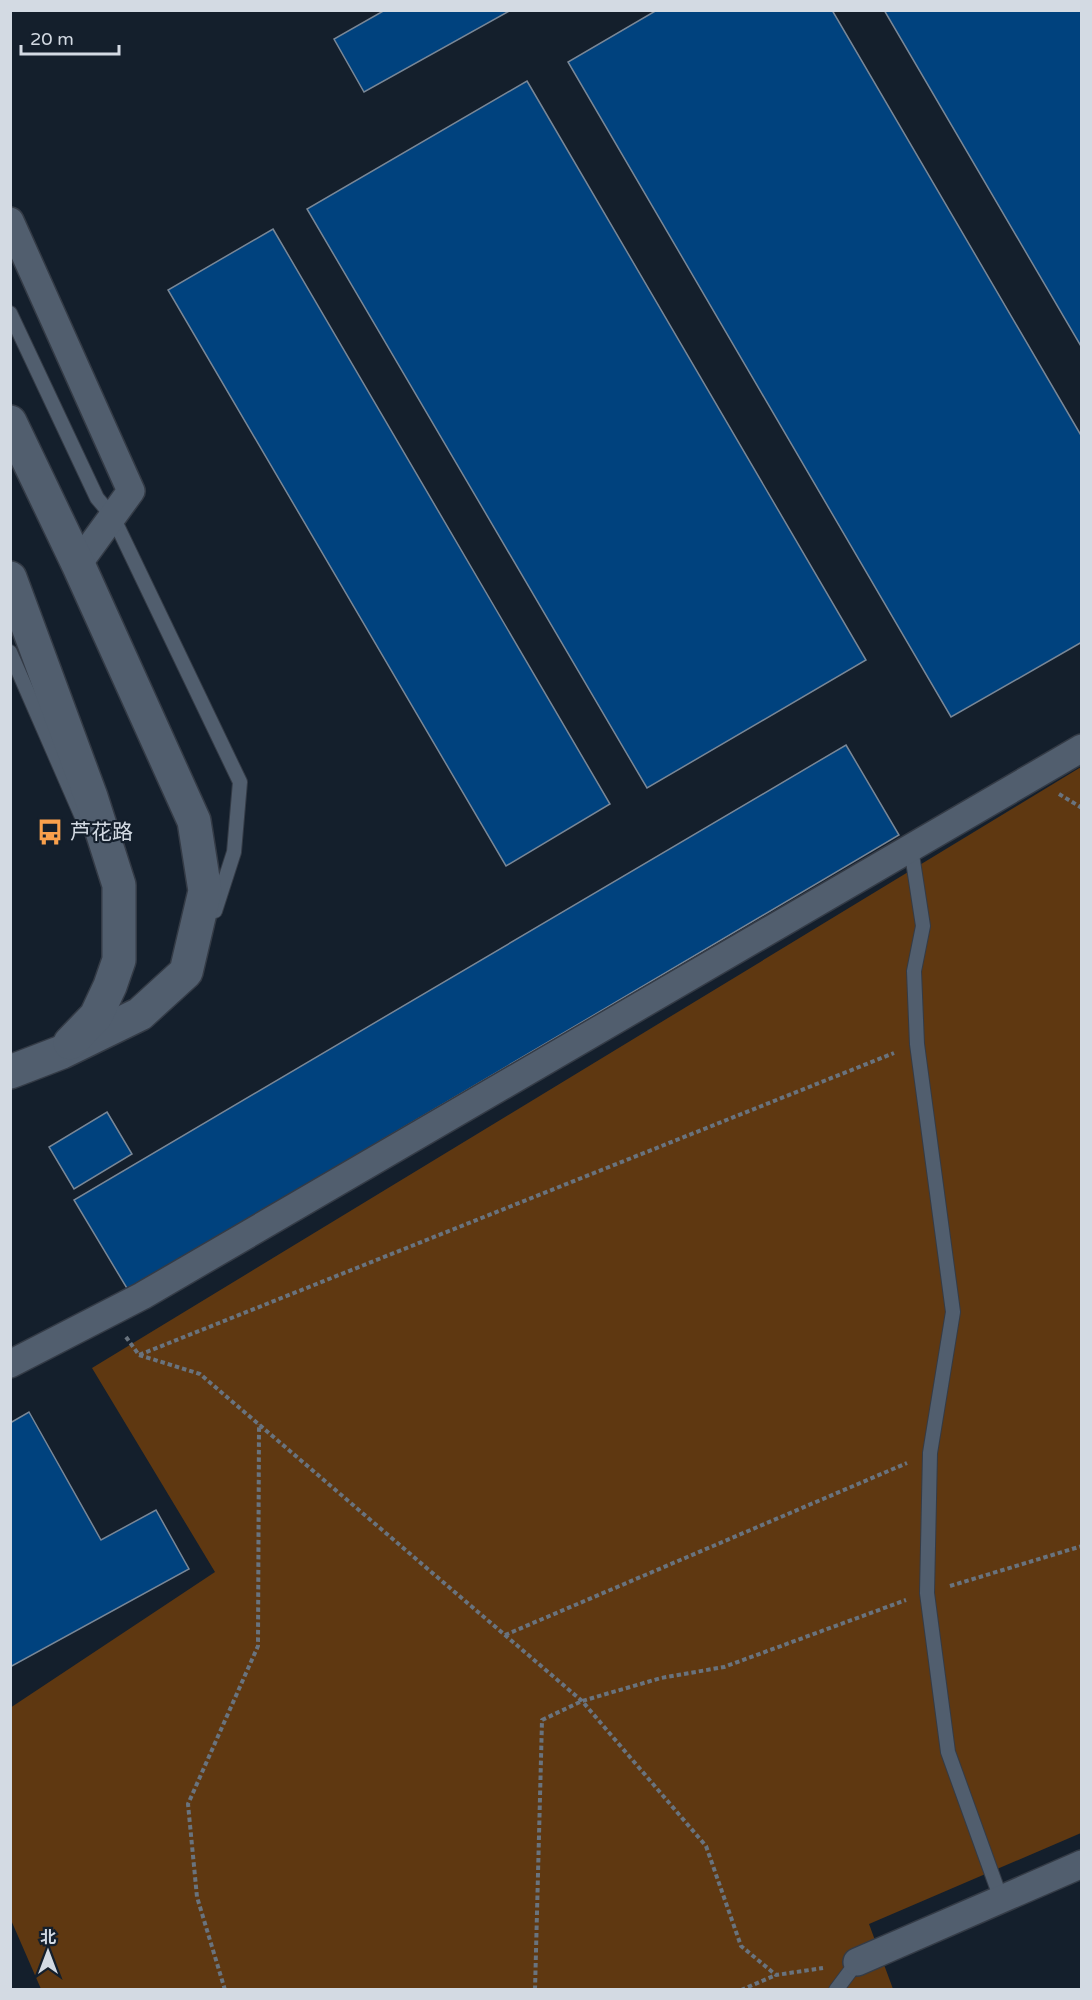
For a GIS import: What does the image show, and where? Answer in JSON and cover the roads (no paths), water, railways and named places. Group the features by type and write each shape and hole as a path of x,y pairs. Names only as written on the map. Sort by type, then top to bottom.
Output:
{"main road":[{"path":"10,422 78,564 194,821 205,891 186,972 140,1014 62,1052 10,1072"},
{"path":"10,578 91,797 120,885 119,960 110,986 96,1016 62,1052"}],"street":[{"path":"10,221 131,491 78,564"},
{"path":"10,1364 142,1296 1082,748"},
{"path":"857,1962 1082,1863"}],"lane":[{"path":"10,313 97,498 113,516 240,782 234,852 216,910 186,972"},
{"path":"10,652 82,817 120,885"},
{"path":"911,848 923,926 914,971 917,1044 953,1312 930,1453 927,1593 948,1752 1001,1899"},
{"path":"836,1989 857,1962"}],"place":[{"name":"芦花路","path":"50,832"}]}
